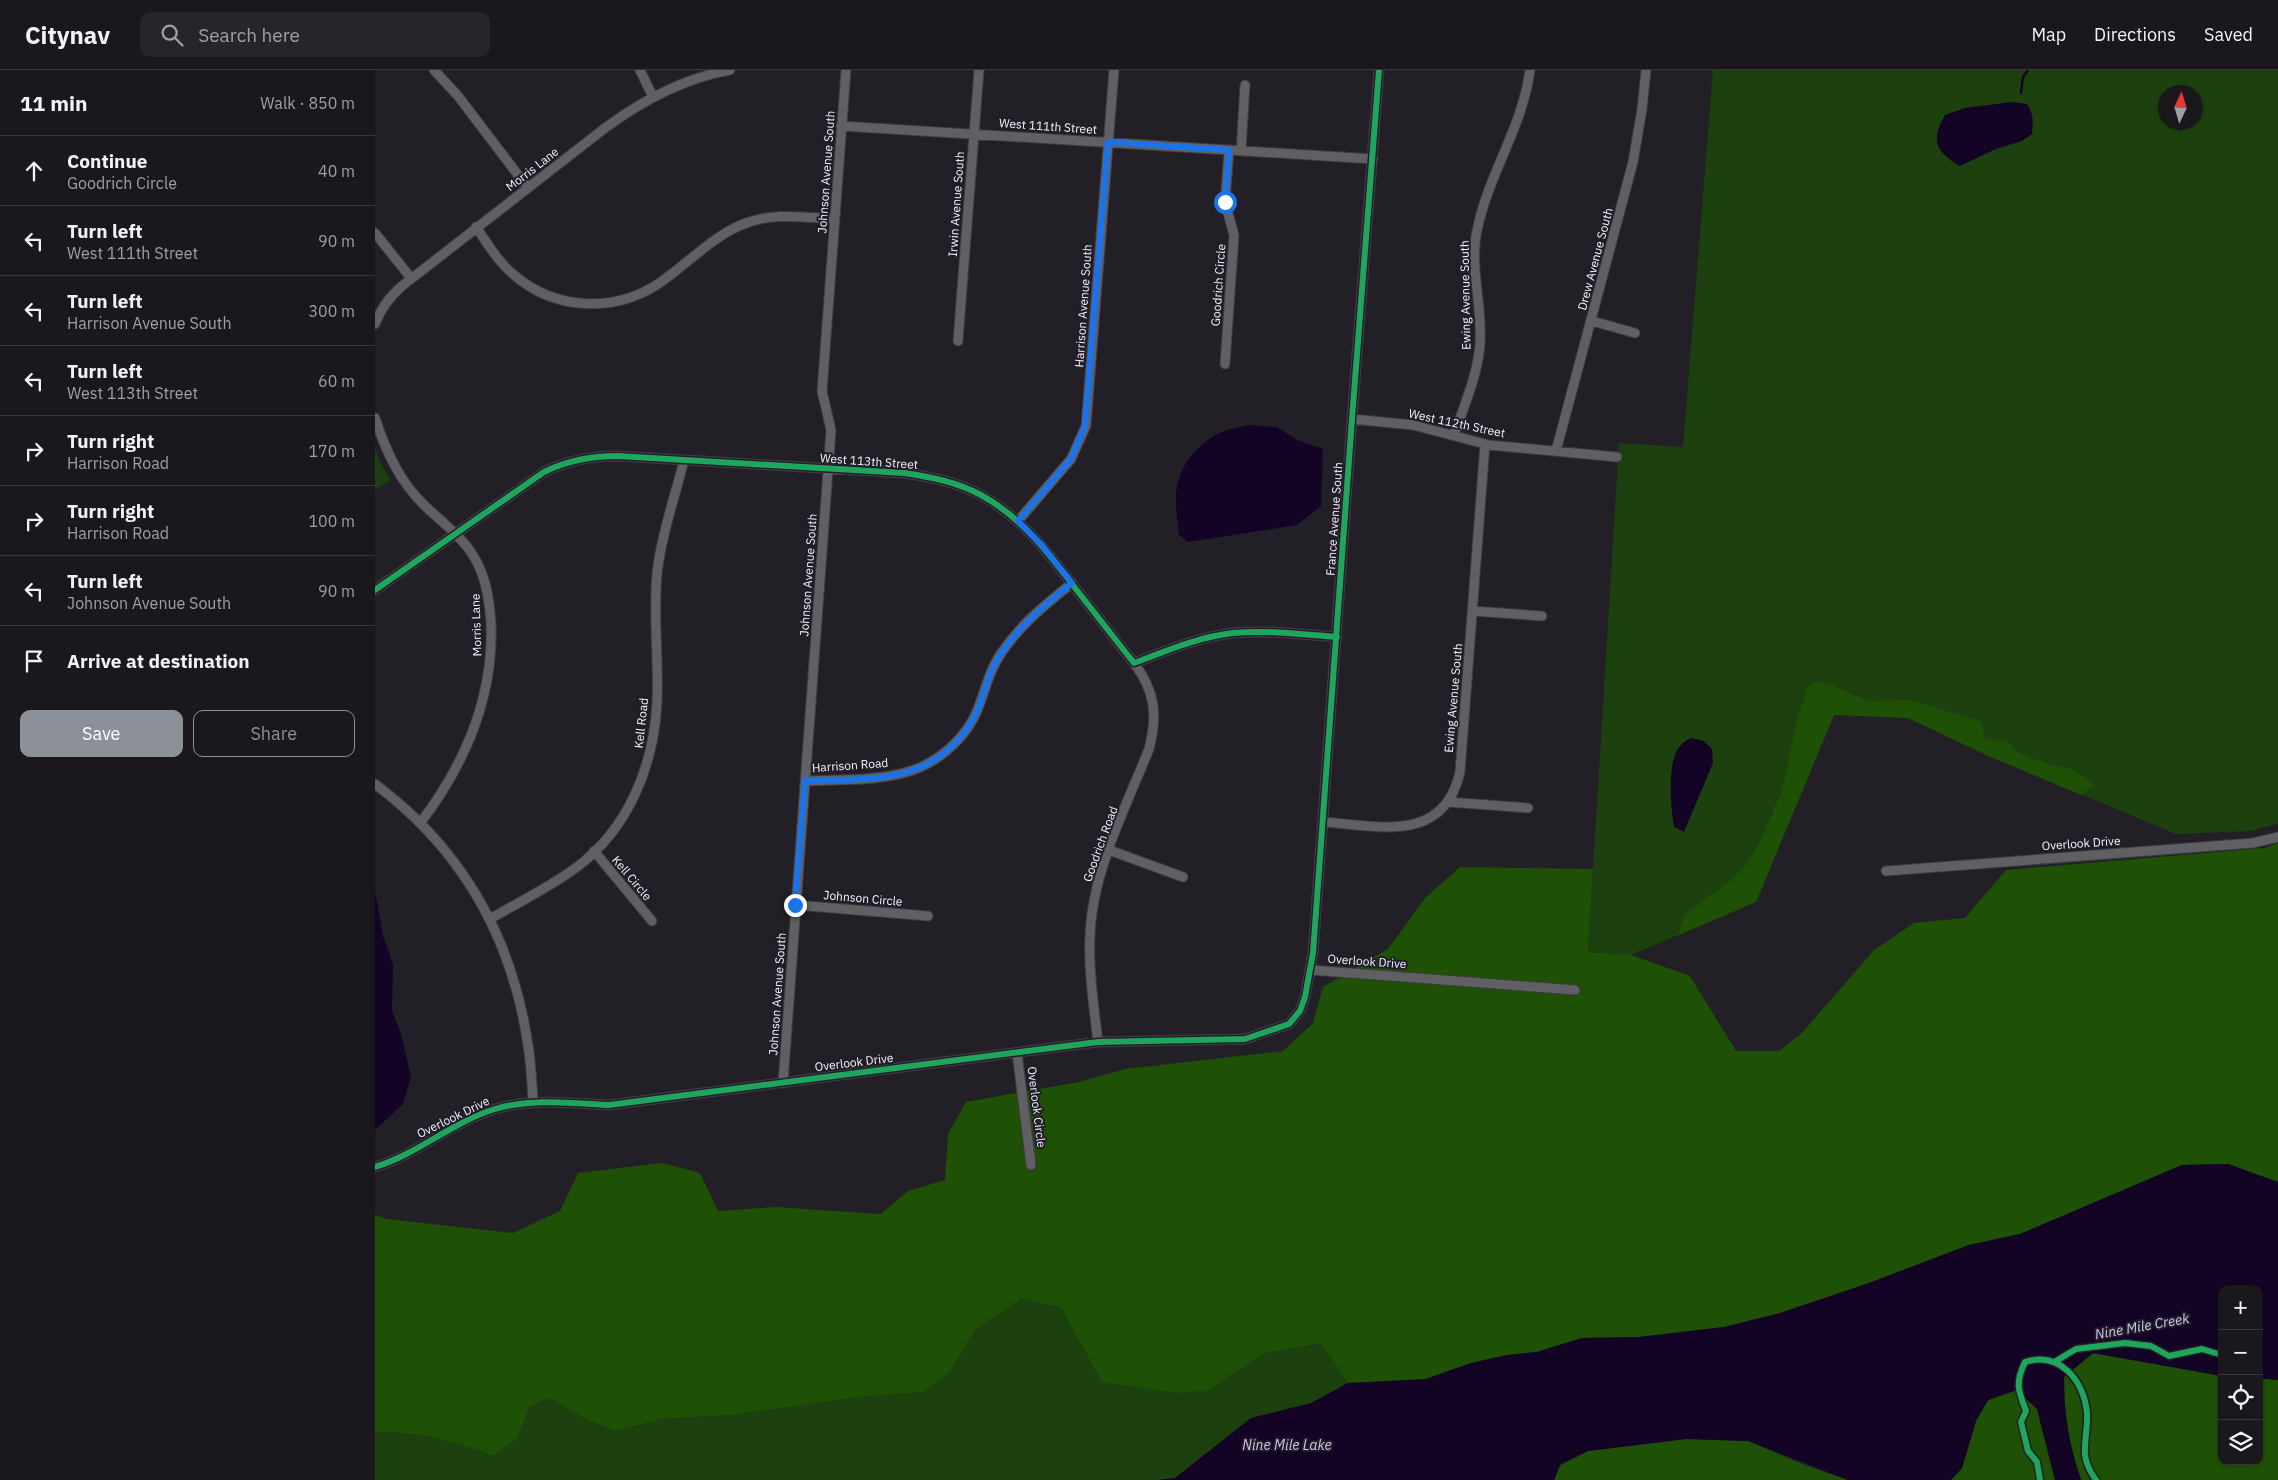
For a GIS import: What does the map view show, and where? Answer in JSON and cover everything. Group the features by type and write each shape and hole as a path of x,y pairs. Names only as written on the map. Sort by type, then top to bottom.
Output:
{"street":[{"path":"434,70 458,96 528,188"},
{"path":"640,70 653,97"},
{"name":"Morris Lane","path":"375,324 381,309 390,296 411,278 631,109 689,81 730,70"},
{"name":"Johnson Avenue South","path":"783,1083 831,430 822,391 846,70"},
{"name":"Irwin Avenue South","path":"958,341 979,70"},
{"name":"Harrison Avenue South","path":"1018,521 1071,459 1085,426 1114,70"},
{"name":"France Avenue South","path":"1311,970 1337,637 1351,419 1379,70"},
{"name":"Ewing Avenue South","path":"1454,435 1475,369 1481,342 1475,266 1477,227 1520,111 1530,70"},
{"name":"Drew Avenue South","path":"1555,451 1633,162 1646,70"},
{"path":"1241,151 1245,85"},
{"name":"West 111th Street","path":"841,126 1373,159"},
{"name":"Goodrich Circle","path":"1225,364 1234,235 1225,202 1229,150"},
{"path":"476,227 499,260 513,275 529,287 547,296 586,305 606,304 643,292 661,282 724,233 743,224 781,216 835,219"},
{"path":"375,233 411,278"},
{"path":"1591,321 1635,333"},
{"name":"Morris Lane","path":"375,418 392,464 407,486 424,505 456,534 470,550 480,567 486,584 491,638 489,671 483,704 473,736 445,788 421,822"},
{"name":"West 112th Street","path":"1351,419 1413,425 1485,444 1617,457"},
{"name":"Ewing Avenue South","path":"1448,802 1457,787 1460,772 1485,444"},
{"name":"West 113th Street","path":"375,590 528,482 561,464 599,456 904,474 930,477 980,494 1018,521 1041,544 1134,663"},
{"name":"Kell Road","path":"490,919 579,866 616,827 631,804 651,754 657,700 657,571 684,460"},
{"name":"Harrison Road","path":"805,781 903,773 939,758 966,730 976,714 990,674 1000,654 1013,635 1028,619 1072,583"},
{"path":"1473,611 1542,616"},
{"path":"1134,663 1176,646 1232,633 1288,633 1337,637"},
{"name":"Goodrich Road","path":"1098,1042 1091,976 1090,940 1097,886 1109,850 1149,749 1154,731 1151,696 1145,678 1134,663"},
{"path":"375,784 421,822 446,850 465,876 490,919 512,973 521,1009 528,1046 533,1102"},
{"path":"1323,822 1394,828 1410,826 1425,821 1438,813 1448,802 1528,808"},
{"name":"Overlook Drive","path":"1885,871 2253,843 2278,837"},
{"path":"1109,850 1183,877"},
{"name":"Kell Circle","path":"594,851 652,921"},
{"name":"Johnson Circle","path":"795,905 928,916"},
{"name":"Overlook Drive","path":"375,1167 402,1156 475,1117 495,1109 533,1102 609,1105 1098,1042 1221,1041 1245,1039 1289,1024 1299,1011 1305,997 1311,970 1575,990"},
{"name":"Overlook Circle","path":"1017,1053 1031,1165"}],"green space":[{"path":"1713,70 2278,70 2278,823 2251,831 2176,834 1984,754 1908,718 1834,715 1756,902 1631,955 1588,952 1619,443 1683,447"},
{"path":"375,449 379,461 391,480 375,489"},
{"path":"1817,682 1829,684 1868,701 1910,700 1980,721 1986,739 2006,740 2018,753 2050,765 2072,769 2095,785 2081,795 1984,754 1908,718 1834,715 1756,902 1679,935 1684,915 1730,881 1746,865 1762,838 1782,790 1798,716 1808,687"},
{"path":"2278,843 2278,1182 2228,1164 2182,1165 2020,1234 1969,1245 1869,1283 1780,1313 1724,1327 1639,1337 1582,1338 1537,1352 1507,1355 1471,1363 1420,1381 1348,1383 1321,1343 1266,1353 1208,1390 1178,1393 1102,1382 1061,1308 1021,1299 975,1330 950,1372 923,1392 860,1397 732,1415 662,1419 615,1431 587,1420 550,1398 529,1407 518,1438 493,1456 435,1438 405,1433 375,1432 375,1215 387,1219 513,1233 560,1211 578,1173 662,1163 700,1173 718,1211 776,1207 881,1214 908,1191 945,1180 948,1134 966,1102 1079,1082 1125,1069 1283,1051 1313,1023 1323,987 1388,949 1425,898 1460,867 1593,869 1588,952 1631,955 1690,976 1736,1051 1779,1051 1802,1033 1874,950 1914,923 1965,918 2006,870 2265,848"},
{"path":"1021,1299 1061,1308 1102,1382 1208,1390 1266,1353 1321,1343 1348,1383 1312,1403 1251,1418 1175,1478 1157,1480 375,1480 375,1432 405,1433 435,1438 493,1456 518,1438 529,1407 550,1398 587,1420 615,1431 662,1419 732,1415 860,1397 923,1392 950,1372 975,1330"},
{"path":"2093,1353 2218,1375 2218,1465 2263,1465 2263,1378 2278,1380 2278,1480 2081,1480 2068,1429 2064,1377"},
{"path":"2017,1390 2037,1409 2055,1480 1951,1480 1962,1468 1976,1421 1988,1400"},
{"path":"1686,1439 1748,1441 1802,1464 1848,1480 1554,1480 1560,1465 1588,1451"}],"water":[{"path":"2012,102 2027,104 2032,115 2032,134 2022,141 1996,149 1960,166 1951,161 1940,150 1937,144 1938,131 1945,115 1965,108"},
{"path":"1249,425 1277,427 1297,440 1323,449 1321,506 1297,525 1188,542 1179,535 1176,504 1178,483 1186,463 1200,447 1217,434"},
{"path":"1691,738 1704,741 1712,749 1713,763 1684,832 1674,827 1671,772 1676,752 1683,743"},
{"path":"375,891 383,936 393,964 392,1011 401,1034 411,1077 403,1104 375,1130"},
{"path":"2228,1164 2278,1182 2278,1380 2263,1378 2263,1285 2218,1285 2218,1375 2093,1353 2064,1377 2068,1429 2081,1480 2055,1480 2037,1409 2017,1390 1988,1400 1976,1421 1962,1468 1951,1480 1848,1480 1748,1441 1686,1439 1588,1451 1560,1465 1554,1480 1157,1480 1175,1478 1251,1418 1311,1403 1348,1383 1426,1379 1471,1363 1507,1355 1537,1352 1582,1338 1639,1337 1724,1327 1780,1313 1869,1283 1969,1245 2020,1234 2182,1165"}],"waterway":[{"path":"2021,93 2023,77 2028,70"}],"cycle path":[{"path":"375,1167 406,1154 479,1115 495,1109 523,1103 552,1102 609,1105 1098,1042 1245,1039 1289,1024 1300,1011 1305,997 1313,953 1379,70"},
{"path":"375,590 544,472 562,464 580,460 618,456 904,473 934,478 963,487 995,504 1033,536 1055,561 1134,663 1195,641 1233,633 1272,632 1337,637"},
{"path":"2056,1361 2076,1349 2125,1343 2151,1346 2169,1356 2202,1349 2218,1354"},
{"path":"2040,1480 2037,1462 2028,1451 2021,1422 2026,1411 2019,1386 2025,1362 2038,1360 2049,1361 2068,1371 2081,1389 2087,1412 2086,1458 2096,1480"}],"route":[{"path":"795,905 805,781 903,773 939,758 966,730 976,714 990,674 1000,654 1013,635 1028,619 1072,583 1041,544 1018,521 1071,459 1085,426 1108,142 1229,150 1225,202"}],"water label":[{"name":"Nine Mile Creek","path":"2142,1326"},
{"name":"Nine Mile Lake","path":"1287,1445"}]}
